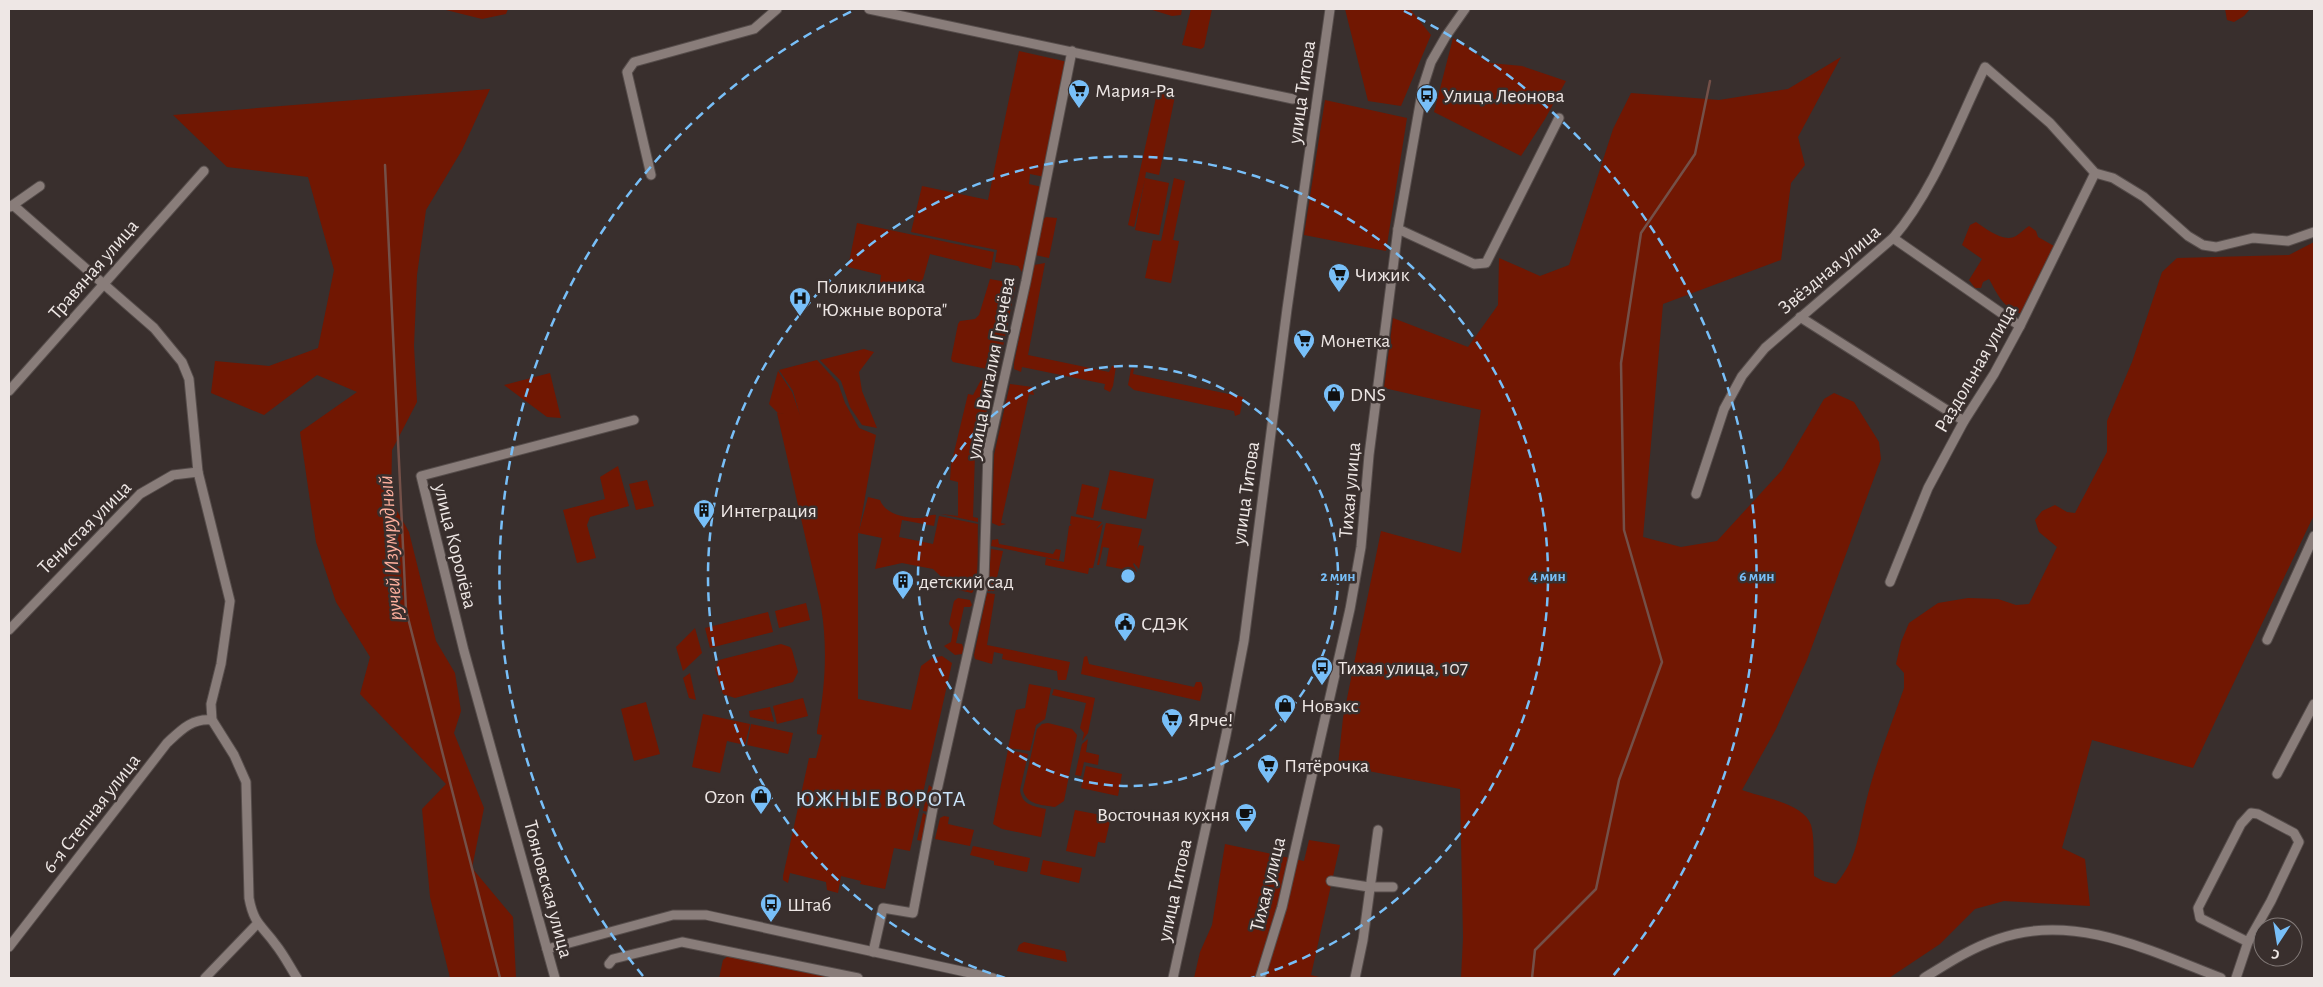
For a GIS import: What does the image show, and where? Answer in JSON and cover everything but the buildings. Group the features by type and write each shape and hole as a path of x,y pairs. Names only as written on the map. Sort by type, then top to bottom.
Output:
{"street":[{"path":"651,175 627,72 634,62 754,29 777,9"},
{"name":"улица Титова","path":"869,9 1293,99"},
{"name":"улица Титова","path":"1173,978 1227,729 1244,641 1286,309 1330,9"},
{"name":"Тихая улица","path":"1260,978 1284,899 1350,609 1361,547 1371,436 1398,229 1423,87 1431,62 1465,9"},
{"name":"улица Виталия Грачёва","path":"873,952 883,908 913,913 933,808 984,581 988,451 1026,281 1072,51"},
{"name":"Звёздная улица","path":"1696,494 1724,409 1742,376 1765,348 1893,238 1910,219 1985,67 2050,123 2094,173"},
{"path":"1398,229 1474,264 1486,263 1559,118"},
{"name":"Травяная улица","path":"9,391 204,172"},
{"path":"2094,173 2113,178 2144,197 2188,236 2203,245 2216,247 2253,238 2288,241 2314,232"},
{"name":"Раздольная улица","path":"1890,582 1928,488 1964,420 1994,374 2020,326 2094,173"},
{"path":"40,186 11,206 104,283 154,328 182,362 189,379 198,472 230,600 221,664 211,704 212,720 234,755 246,782 249,898 256,924 276,943 298,978"},
{"path":"1893,238 2020,326"},
{"path":"1800,316 1964,420"},
{"name":"улица Королёва","path":"508,809 464,651 421,476 634,420"},
{"name":"Тенистая улица","path":"9,630 140,494 174,475 198,472"},
{"path":"2267,640 2314,536"},
{"path":"2277,774 2314,704"},
{"name":"6-я Степная улица","path":"9,947 167,743 182,728 196,720 212,720"},
{"name":"Тояновская улица","path":"508,809 555,978"},
{"path":"2236,978 2248,942 2275,893 2299,842 2294,833 2258,814 2251,813 2241,824 2198,908 2200,918 2248,942"},
{"path":"1355,978 1363,940 1378,830"},
{"path":"1331,881 1369,887 1393,888"},
{"path":"547,948 673,915 706,915 993,978"},
{"path":"205,978 256,924"},
{"path":"1924,978 1964,954 1999,938 2018,933 2053,929 2115,939 2216,977"},
{"path":"609,964 614,959 682,942 858,978"}],"shaded area":[{"path":"442,9 508,9 506,14 482,19"},
{"path":"1149,9 1182,9 1181,15 1172,16"},
{"path":"1191,9 1212,9 1204,47 1201,49 1182,45"},
{"path":"1345,9 1410,9 1431,35 1401,106 1368,101"},
{"path":"2225,9 2250,9 2244,16 2234,22 2227,20"},
{"path":"1453,38 1490,63 1522,66 1566,81 1545,119 1521,156 1434,112"},
{"path":"1019,51 1068,62 1045,177 1030,174 1029,184 1042,187 1022,272 1018,266 995,262 997,250 911,232 922,186 988,200"},
{"path":"1841,57 1798,137 1805,165 1791,183 1781,260 1663,304 1643,537 1681,547 1717,541 1782,470 1824,399 1834,393 1854,402 1879,442 1881,459 1807,660 1776,729 1742,790 1791,806 1807,817 1811,825 1813,837 1814,876 1823,881 1836,884 1849,865 1853,855 1874,774 1904,688 1904,673 1896,664 1901,642 1909,623 1938,603 1968,598 1998,599 2016,605 2029,604 2057,547 2039,532 2035,520 2042,511 2055,505 2067,512 2075,513 2107,452 2107,421 2132,362 2162,272 2177,258 2289,255 2314,242 2314,515 2193,768 2092,740 2062,848 2085,859 2090,906 2004,901 1975,909 1940,944 1889,978 1461,978 1463,938 1460,789 1338,765 1343,718 1381,531 1461,553 1481,410 1384,388 1393,318 1468,347 1498,305 1499,258 1540,276 1569,265 1613,129 1631,93 1719,100 1788,89"},
{"path":"490,89 462,150 426,210 417,275 414,346 417,402 392,450 391,500 409,532 436,641 455,673 461,711 454,733 484,808 472,868 513,917 516,978 450,978 430,897 422,809 446,784 360,694 370,657 336,602 316,542 300,432 357,392 317,375 264,415 211,393 215,361 269,366 318,348 334,270 308,177 227,167 173,115"},
{"path":"1157,93 1175,96 1159,175 1146,172 1145,178 1169,183 1159,235 1135,230 1145,179 1134,227 1128,225"},
{"path":"1325,100 1407,118 1386,251 1304,235"},
{"path":"1174,178 1185,181 1173,240 1179,241 1171,283 1145,278 1153,240 1161,241"},
{"path":"1046,217 1057,218 1049,258 1035,255 1042,221"},
{"path":"1976,222 1995,234 2006,238 2016,236 2029,226 2036,231 2038,237 2054,246 2022,314 2006,305 1998,296 1989,279 1983,282 1981,288 1975,288 1969,280 1982,259 1962,245 1970,225"},
{"path":"857,223 994,252 991,269 930,254 923,279 920,282 908,279 896,293 879,290 881,275 848,267"},
{"path":"1045,263 1028,355 1109,372 1112,366 1116,366 1113,386 1110,392 1104,389 1105,384 1022,367 1021,372 1014,369 1034,265"},
{"path":"990,279 1012,283 1015,288 999,366 992,370 953,362 951,359 958,324 960,321 975,319 979,315"},
{"path":"864,349 874,352 859,372 862,391 877,428 862,425 850,407 841,381 820,360"},
{"path":"817,360 838,383 845,403 859,428 876,435 859,531 868,497 880,500 886,509 901,516 920,518 936,515 934,526 902,520 899,537 933,544 939,516 978,524 977,571 975,588 972,593 954,589 933,569 902,563 875,569 882,538 858,533 858,699 911,710 921,666 932,658 942,656 952,663 910,851 894,848 885,889 860,884 861,881 841,876 838,893 827,890 826,882 790,873 788,883 783,880 809,758 816,758 822,735 817,734 817,731 824,684 825,653 821,606 777,413 787,414 778,413 769,404 778,371 792,392 800,415 793,391 779,370"},
{"path":"1134,368 1133,374 1243,397 1240,414 1235,416 1234,411 1134,390 1128,385 1131,369"},
{"path":"550,373 561,418 547,417 504,385"},
{"path":"981,380 992,383 994,388 975,453 973,517 978,518 978,522 941,514 958,516 958,482 950,480 951,465 968,394 973,395"},
{"path":"1010,384 1032,387 1034,395 1029,394 1001,523 1006,524 999,526 992,523 994,455"},
{"path":"618,466 629,506 590,517 587,525 596,558 577,563 563,510 605,499 600,477"},
{"path":"1110,470 1154,479 1146,519 1101,509"},
{"path":"647,480 654,506 636,510 629,484"},
{"path":"1082,484 1099,488 1093,518 1076,514"},
{"path":"1071,516 1102,522 1096,529 1103,524 1093,568 1089,568 1088,574 1045,565 1046,558 1064,562 1069,526 1072,525 1070,524"},
{"path":"1106,523 1142,529 1137,550 1139,545 1144,546 1139,569 1133,564 1137,572 1106,566 1109,548 1103,547 1099,565 1097,565"},
{"path":"998,539 999,544 1053,554 1056,549 1061,550 1059,560 991,546 992,540"},
{"path":"991,549 1003,551 994,591 988,591"},
{"path":"987,593 995,594 987,645 1070,662 1066,680 1058,680 1057,671 1002,659 1003,654 994,652 992,664 975,659 974,655"},
{"path":"958,598 970,600 972,605 964,607 956,643 962,644 964,650 962,654 955,655 944,646 951,642 953,630 949,624 954,601"},
{"path":"806,603 810,620 779,628 775,611"},
{"path":"768,612 773,632 710,648 705,628"},
{"path":"695,628 702,653 683,671 676,647"},
{"path":"781,644 790,647 792,650 798,672 793,682 735,698 723,694 715,669 719,660"},
{"path":"1087,656 1089,664 1194,687 1196,682 1201,682 1203,688 1200,701 1081,674 1084,657"},
{"path":"690,673 696,700 689,698 683,678"},
{"path":"1029,684 1051,688 1045,719 1036,725 1030,751 1008,748 1016,710 1025,708"},
{"path":"1054,689 1095,698 1088,733 1082,741 1084,733 1080,728 1086,703 1052,695"},
{"path":"803,698 808,716 777,724 773,706"},
{"path":"646,702 660,754 634,761 621,709"},
{"path":"770,707 774,722 750,717 749,711"},
{"path":"703,714 750,724 745,745 727,741 720,773 692,767"},
{"path":"1048,723 1072,729 1077,735 1064,801 1055,807 1040,805 1031,801 1023,790 1037,729 1042,724"},
{"path":"751,724 793,733 788,754 747,745"},
{"path":"1088,739 1086,752 1099,755 1098,765 1084,762 1081,776 1075,775 1082,744"},
{"path":"1008,750 1028,754 1020,790 1026,802 1046,809 1041,837 1002,829 993,824"},
{"path":"1086,766 1122,774 1118,796 1081,788"},
{"path":"929,785 935,790 930,812 923,811"},
{"path":"1075,810 1111,817 1105,843 1098,842 1095,857 1066,851"},
{"path":"923,813 929,817 922,841 917,840"},
{"path":"944,816 949,817 948,824 974,830 970,846 935,839 940,818"},
{"path":"1309,840 1340,845 1311,975 1323,978 1194,978 1200,952 1212,925 1225,844 1304,861"},
{"path":"973,846 1030,858 1027,872 994,865 994,861 970,855"},
{"path":"1043,860 1082,868 1079,883 1040,874"},
{"path":"1024,942 1065,951 1067,962 1017,951 1019,945"},
{"path":"728,956 833,978 719,978 723,960"}],"waterway":[{"path":"1532,978 1535,950 1596,889 1619,780 1662,662 1624,530 1621,363 1641,233 1695,154 1710,81"},
{"name":"ручей Изумрудный","path":"385,165 406,610 500,978"}],"place":[{"name":"Мария-Ра","path":"1079,109"},
{"name":"Улица Леонова","path":"1427,114"},
{"name":"Чижик","path":"1339,293"},
{"name":"Поликлиника \"Южные ворота\"","path":"800,317"},
{"name":"Монетка","path":"1304,359"},
{"name":"DNS","path":"1334,413"},
{"name":"Интеграция","path":"704,529"},
{"name":"детский сад","path":"903,600"},
{"name":"СДЭК","path":"1125,642"},
{"name":"Тихая улица, 107","path":"1322,686"},
{"name":"Новэкс","path":"1285,724"},
{"name":"Ярче!","path":"1172,738"},
{"name":"Пятёрочка","path":"1268,784"},
{"name":"Ozon","path":"761,815"},
{"name":"Восточная кухня","path":"1246,833"},
{"name":"Штаб","path":"771,923"}],"district":[{"name":"ЮЖНЫЕ ВОРОТА","path":"881,798"}]}
